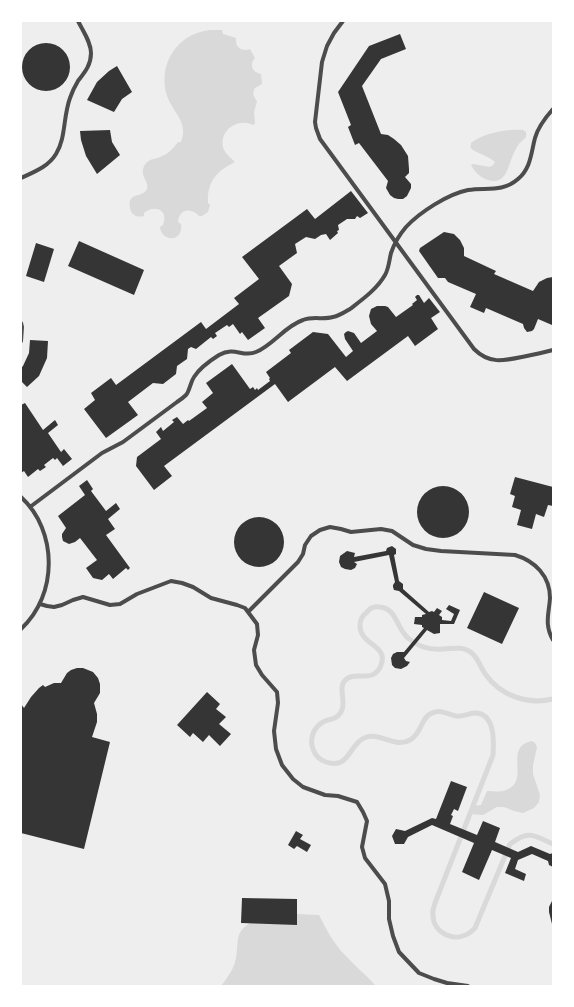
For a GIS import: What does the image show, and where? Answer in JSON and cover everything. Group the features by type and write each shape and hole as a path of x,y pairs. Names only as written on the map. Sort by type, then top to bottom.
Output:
{"lane":[{"path":"21,178 49,163 60,145 68,102 77,82 85,73 90,62 91,52 89,43 78,21"},
{"path":"343,21 327,46 322,62 315,122 320,139 479,354 488,359 500,361 553,350"},
{"path":"30,507 102,453 123,442 186,395 194,377 220,355 234,351 248,354 256,352 296,322 314,317 333,317 350,309 373,291 385,275 391,253 397,241 413,220 440,201 455,194 466,190 499,189 520,178 531,160 535,137 542,121 553,110"},
{"path":"21,323 21,341"},
{"path":"21,497 30,507 41,525 49,555 49,570 40,604 21,629"},
{"path":"248,612 298,562 311,536 320,530 330,527 351,532 381,529 392,531 413,545 426,549 515,555 526,558 541,572 549,588 550,598 547,618 548,628 553,640"},
{"path":"40,604 54,607 83,597 110,605 120,604 137,594 171,581 193,587 211,598 246,608 257,624 258,635 254,650 256,665 277,692 278,703 274,731 276,748 282,766 303,787 325,795 338,796 357,802 367,821 362,847 365,858 385,884 389,901 389,919 392,936 399,952 419,972 447,983 468,986"}],"shaded area":[{"path":"21,21 553,21 553,986 21,986"},
{"path":"210,30 222,30 223,34 236,38 239,48 244,50 250,49 255,58 252,68 255,72 261,74 262,84 253,91 257,101 254,112 255,124 241,123 226,132 223,137 224,150 235,162 218,173 211,183 208,195 208,203 210,205 208,212 199,216 192,211 183,212 178,222 181,224 179,234 176,237 168,238 160,227 163,225 164,220 163,212 152,209 140,217 131,211 130,202 133,197 142,194 147,189 147,183 143,174 146,163 168,153 178,142 181,142 183,135 182,123 167,96 165,73 168,62 173,52 188,37"},
{"path":"523,130 526,132 526,137 517,147 503,177 493,181 485,179 475,171 471,165 490,167 495,162 472,150 471,143 496,132"},
{"path":"532,741 537,747 533,774 540,795 539,802 534,808 523,813 504,807 497,807 483,815 470,814 473,806 481,805 487,791 503,791 512,787 518,773 517,757 519,750 523,745"},
{"path":"297,914 319,915 337,946 376,986 221,986 234,966 241,930 250,923"}],"building":[{"path":"400,34 406,49 381,59 362,86 381,134 388,135 394,139 401,145 408,156 409,173 405,177 411,184 411,188 403,199 394,198 390,195 386,188 388,181 359,143 355,145 348,127 351,125 338,92 369,46"},
{"path":"41,43 51,43 60,47 66,53 69,58 69,76 60,87 51,91 41,91 32,87 26,81 22,72 22,62 26,53 32,47"},
{"path":"117,66 132,92 122,99 114,112 87,100 97,82"},
{"path":"110,130 112,142 120,155 97,174 86,156 80,131"},
{"path":"351,191 368,213 360,218 357,216 355,219 347,219 338,225 338,233 330,240 326,234 315,239 306,237 295,244 297,253 279,266 292,284 289,296 258,318 265,328 248,340 242,332 240,334 233,324 229,327 227,325 215,333 217,336 213,339 211,337 196,349 191,347 188,349 187,359 177,366 176,374 163,384 153,383 128,402 138,415 106,438 84,409 95,400 91,393 111,378 116,385 201,322 206,329 239,304 234,298 259,279 242,257 307,209 315,219"},
{"path":"444,232 454,234 460,240 464,248 464,256 496,271 494,274 533,291 539,282 553,277 552,325 538,319 534,329 527,332 523,324 486,308 484,313 470,307 476,294 448,282 445,278 438,278 419,251 420,248"},
{"path":"79,241 144,270 134,295 68,266"},
{"path":"36,243 54,249 44,282 26,276"},
{"path":"419,295 424,303 429,298 440,312 431,318 438,329 415,346 408,336 347,381 335,367 288,402 275,384 164,466 172,476 154,490 136,466 137,457 161,439 156,432 161,427 163,431 177,417 183,424 207,408 202,402 213,393 206,383 232,364 250,389 253,387 255,390 257,388 258,390 270,381 266,372 291,353 289,350 313,332 328,334 346,357 353,351 345,339 344,334 346,332 354,333 361,343 377,331 371,324 369,316 371,309 377,306 385,306 396,317 413,305 417,300 415,297"},
{"path":"30,340 48,341 47,358 39,376 27,387 21,381 21,368 29,353"},
{"path":"25,403 43,430 55,420 58,425 48,433 61,452 64,449 72,459 63,466 57,458 55,460 53,458 44,465 46,467 40,471 38,469 28,477 24,471 21,473 21,405"},
{"path":"515,477 553,487 553,506 548,505 544,517 536,514 532,529 517,525 521,510 512,507 515,496 510,494"},
{"path":"87,480 93,489 91,491 106,511 116,503 120,509 108,519 115,529 106,535 130,568 128,570 126,568 113,579 109,574 102,580 93,578 86,568 97,560 80,538 69,544 63,541 62,534 66,528 58,516 85,495 79,486"},
{"path":"438,486 448,486 457,490 465,498 469,512 465,526 457,534 448,538 438,538 429,534 421,526 417,517 417,507 421,498 429,490"},
{"path":"259,517 268,519 279,528 284,542 282,551 273,562 259,567 250,565 239,556 234,542 236,533 245,522"},
{"path":"392,546 396,549 396,554 394,555 399,581 403,584 403,589 429,612 434,612 437,608 442,611 439,615 442,617 442,620 451,621 454,614 446,609 449,605 460,610 454,624 440,624 440,633 434,634 427,630 404,658 410,662 401,669 395,668 392,665 391,658 397,652 404,652 424,628 422,625 414,624 415,617 422,617 422,615 426,614 399,591 394,590 393,585 395,582 389,555 354,562 357,564 351,570 341,567 339,562 340,556 347,551 355,553 354,557 386,551 387,548"},
{"path":"484,592 519,608 502,644 467,628"},
{"path":"77,668 93,672 98,678 100,693 94,703 97,722 92,737 110,742 84,849 21,833 21,704 24,708 39,688 43,685 45,687 54,683 61,683 67,673"},
{"path":"207,692 220,704 216,709 226,717 219,724 231,734 220,746 209,735 203,742 193,733 190,737 177,725"},
{"path":"451,781 467,787 458,811 454,809 451,815 453,816 450,824 477,835 483,821 500,828 495,842 518,852 531,846 550,854 553,853 553,867 549,865 548,861 532,854 518,860 515,869 526,874 524,881 505,873 511,858 492,850 479,880 462,872 474,843 432,825 408,837 404,844 395,844 392,836 396,829 405,831 432,818 436,819"},
{"path":"296,831 303,835 300,839 311,845 307,852 297,846 294,849 288,845"},
{"path":"242,898 297,899 297,925 241,923"},
{"path":"553,899 553,924 552,924 549,907"}],"waterway":[{"path":"553,699 544,701 525,700 507,693 492,682 475,656 466,649 434,649 420,646 404,634 393,614 385,608 375,607 363,616 360,626 364,637 381,653 380,668 371,675 355,676 344,681 342,685 343,708 341,712 336,717 321,723 315,729 312,737 313,749 318,757 334,764 344,760 359,741 370,736 398,742 410,740 417,734 424,720 434,712 440,711 458,716 474,713 481,714 490,722 493,735 493,755 433,910 434,921 440,931 445,934 457,937 463,936 475,928 510,844 527,835 541,838 553,844"}]}
